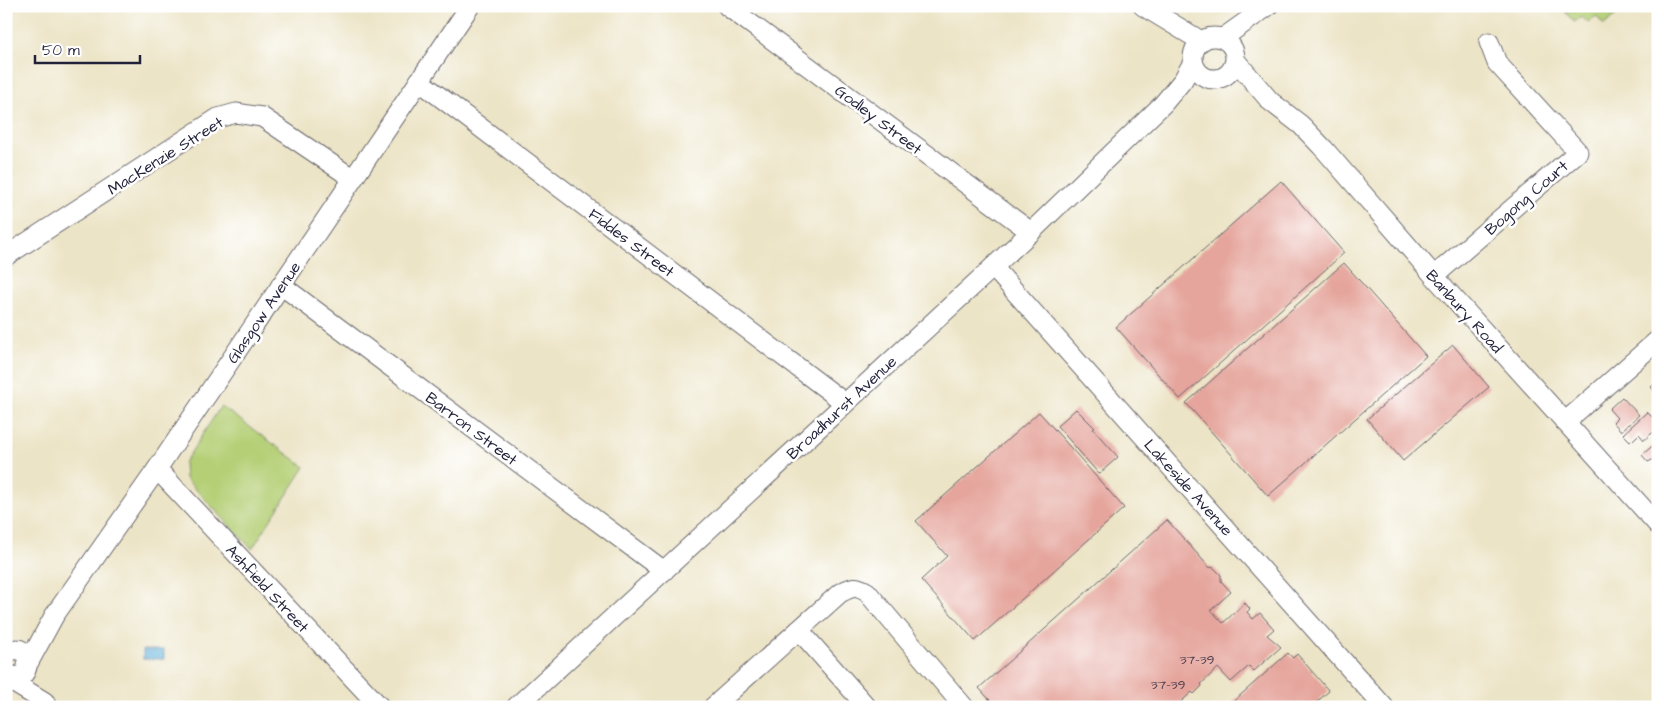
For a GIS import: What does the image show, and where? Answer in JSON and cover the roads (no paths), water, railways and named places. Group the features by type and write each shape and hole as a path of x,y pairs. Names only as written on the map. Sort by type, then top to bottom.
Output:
{"street":[{"name":"Glasgow Avenue","path":"7,673 12,676 24,673 16,656 54,616 157,469 470,6"},
{"name":"Godley Street","path":"727,6 1031,232"},
{"path":"1146,8 1196,54 1200,74 1218,78 1234,68 1231,51 1212,37 1196,54"},
{"path":"1231,51 1266,9"},
{"name":"Bogong Court","path":"1434,276 1578,152 1497,63 1489,42"},
{"name":"Banbury Road","path":"1231,51 1270,101"},
{"name":"Broadhurst Avenue","path":"516,707 1031,232 1162,104 1183,80 1196,54"},
{"name":"Broadhurst Avenue","path":"1162,104 1198,81 1218,78"},
{"name":"Banbury Road","path":"1218,78 1270,101 1301,125 1324,148 1434,276 1658,525"},
{"name":"Fiddes Street","path":"419,81 846,403"},
{"name":"MacKenzie Street","path":"6,256 218,118 236,113 262,117 352,178"},
{"name":"Lakeside Avenue","path":"993,267 1384,707"},
{"name":"Barron Street","path":"281,285 664,571"},
{"path":"1565,422 1658,340"},
{"name":"Ashfield Street","path":"157,469 380,707"},
{"path":"717,706 840,593 852,587 860,588 867,592 964,707"},
{"path":"799,630 867,707"},
{"path":"16,656 48,704"},
{"path":"7,673 14,683 48,704"}],"water":[{"path":"143,650 164,650 164,659 143,659"}]}
